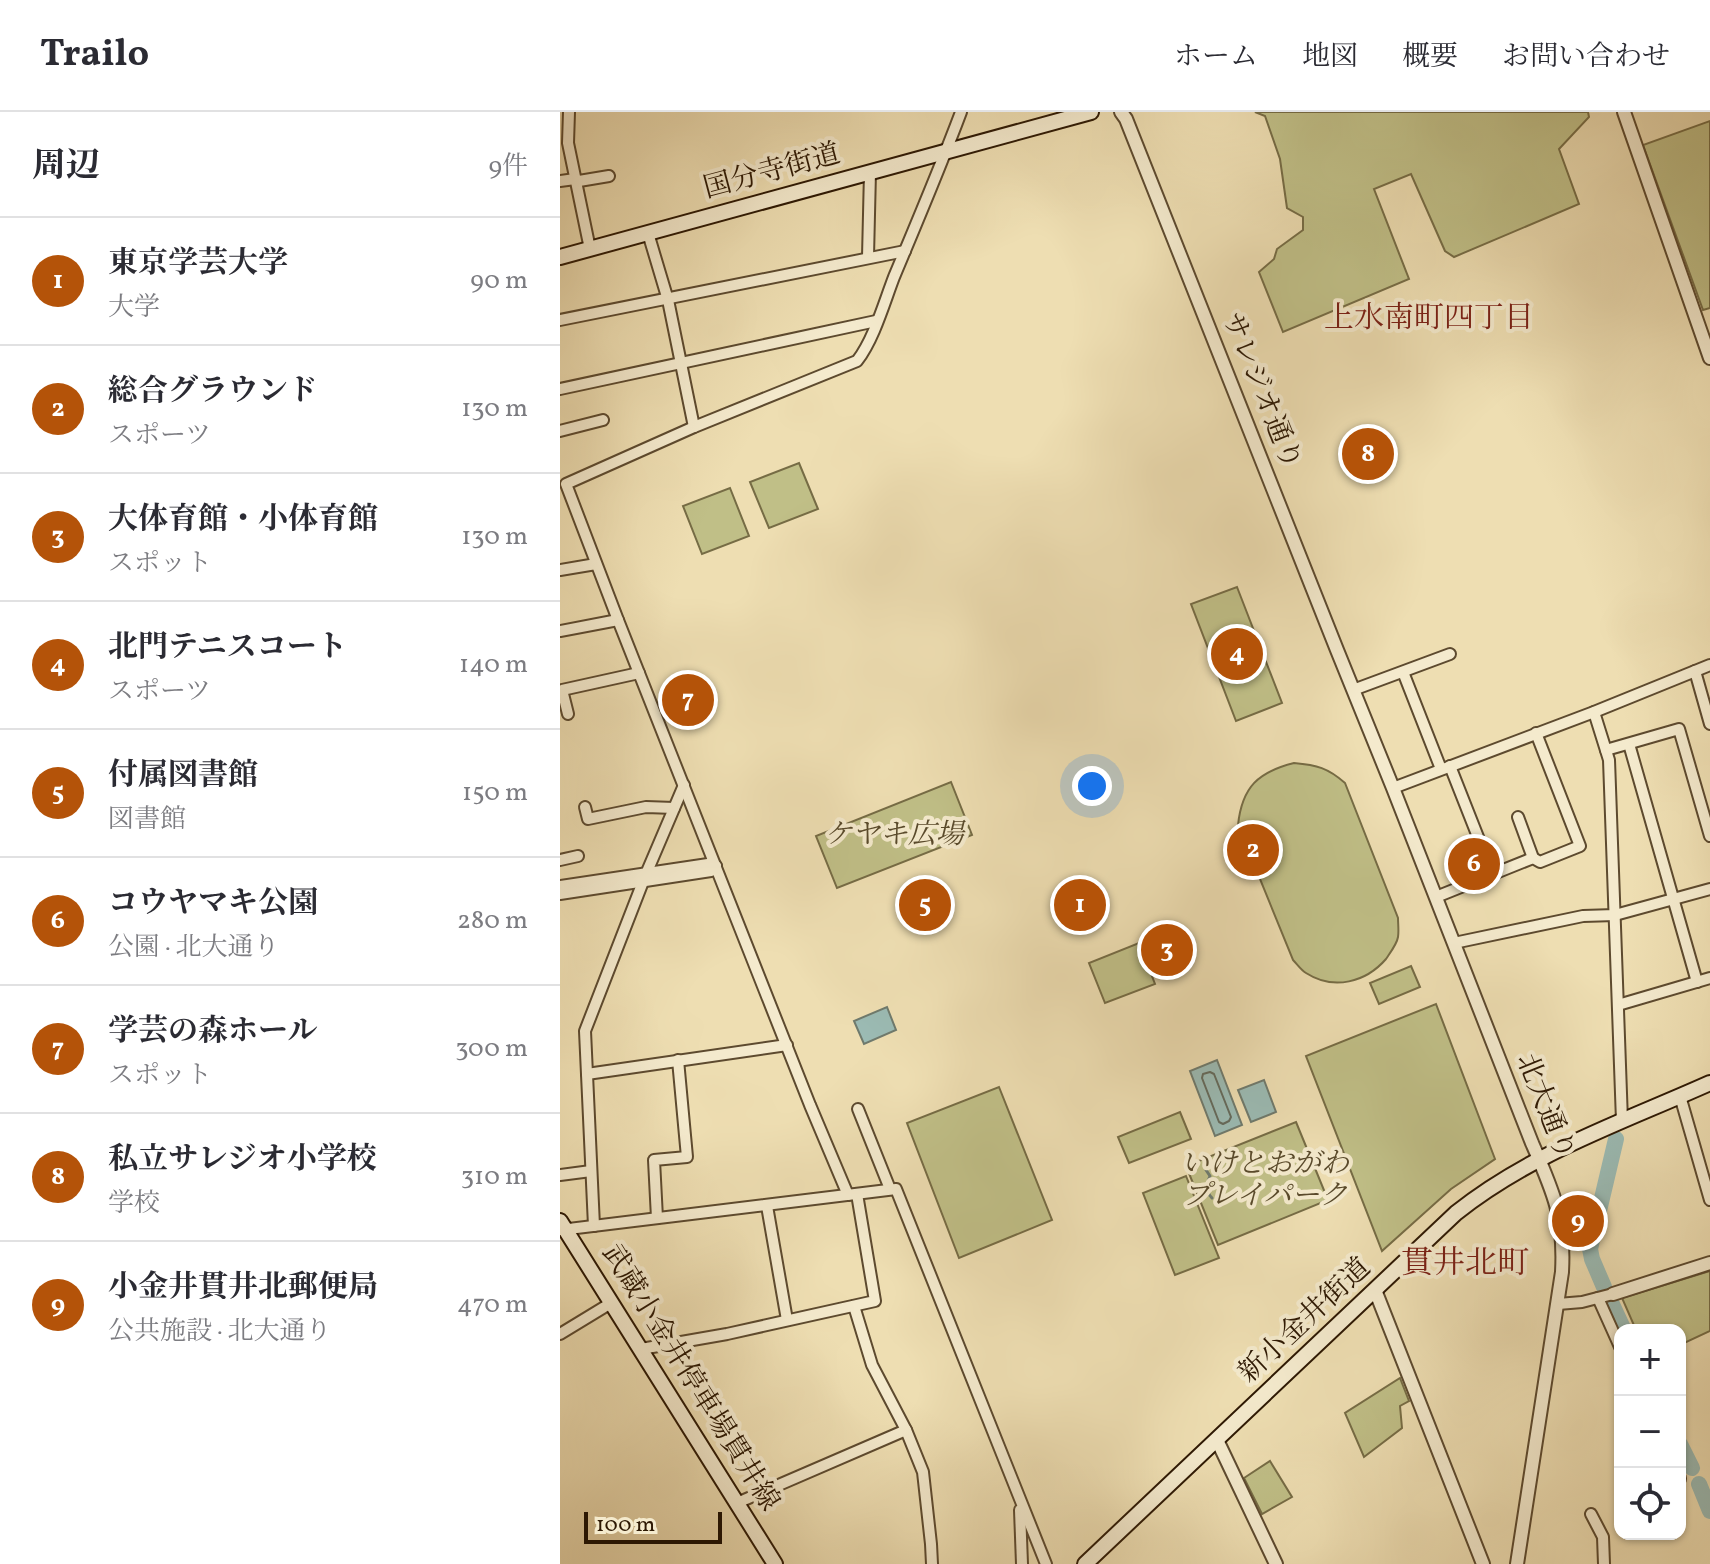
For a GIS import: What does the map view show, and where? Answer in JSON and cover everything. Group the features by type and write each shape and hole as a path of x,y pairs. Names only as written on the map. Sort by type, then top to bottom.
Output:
{"main road":[{"name":"国分寺街道","path":"560,257 1074,114 1091,112"},
{"name":"新小金井街道","path":"1085,1564 1478,1195 1539,1159 1710,1083"},
{"name":"武蔵小金井停車場貫井線","path":"562,1227 775,1564"}],"street":[{"path":"569,112 568,143 590,249"},
{"path":"641,1349 727,1334 875,1301 852,1194 787,1045 596,564 565,498 566,484 694,427 857,361 961,112"},
{"name":"サレジオ通り","path":"1121,112 1353,690"},
{"path":"1624,112 1710,358"},
{"path":"868,257 870,172"},
{"path":"560,181 609,176"},
{"path":"648,233 668,300 694,427"},
{"path":"560,320 905,251"},
{"path":"560,389 876,321"},
{"path":"560,431 603,420"},
{"path":"560,570 596,564"},
{"path":"560,631 618,620"},
{"path":"1353,690 1450,654"},
{"path":"1393,788 1710,665"},
{"path":"1695,671 1710,724"},
{"path":"1403,672 1493,875"},
{"path":"568,714 562,690 639,673"},
{"name":"北大通り","path":"1353,690 1552,1188 1562,1229 1558,1304 1517,1564"},
{"path":"1594,712 1609,760 1622,1121"},
{"path":"1606,750 1679,729 1710,836"},
{"path":"1518,817 1533,858 1540,862 1580,846 1536,733"},
{"path":"1629,744 1697,982"},
{"path":"594,1226 585,1031 684,785"},
{"path":"585,807 588,819 646,807 674,808"},
{"path":"560,860 578,856"},
{"path":"1436,897 1533,858"},
{"path":"560,894 708,864 716,866"},
{"path":"560,886 644,878"},
{"path":"1454,943 1583,916 1615,915 1710,889"},
{"path":"1618,1005 1710,978"},
{"path":"587,1074 787,1045"},
{"path":"657,1218 654,1160 687,1157 678,1060"},
{"path":"1680,1096 1710,1200"},
{"path":"858,1109 890,1189"},
{"path":"560,1175 591,1171"},
{"path":"562,1227 594,1226 896,1189 1046,1564"},
{"path":"767,1206 787,1320"},
{"path":"1558,1304 1613,1294 1710,1263"},
{"path":"1375,1290 1483,1564"},
{"path":"1598,1298 1614,1334"},
{"path":"560,1334 611,1303"},
{"path":"854,1306 872,1365 906,1430 923,1472 932,1564"},
{"path":"737,1503 906,1430"},
{"path":"1217,1440 1276,1564"},
{"path":"1019,1500 1022,1564"},
{"path":"1591,1514 1603,1537 1604,1564"}],"green space":[{"path":"1255,112 1588,112 1589,117 1559,149 1579,204 1454,257 1445,251 1411,174 1374,189 1409,279 1283,332 1259,272 1274,259 1277,249 1303,230 1303,217 1287,208 1280,159 1265,116"},
{"path":"1710,121 1710,308 1703,310 1643,145"},
{"path":"799,463 818,509 769,528 750,482"},
{"path":"730,488 749,536 702,554 683,506"},
{"path":"1237,587 1282,703 1236,721 1191,604"},
{"path":"1294,763 1322,768 1345,783 1398,918 1397,940 1386,959 1369,973 1349,981 1338,983 1317,979 1304,972 1293,960 1238,825 1243,801 1254,783 1271,771"},
{"name":"ケヤキ広場","path":"951,782 972,835 837,888 816,836"},
{"path":"1139,943 1155,984 1105,1003 1089,963"},
{"path":"1411,966 1420,987 1379,1004 1370,983"},
{"path":"1436,1004 1495,1159 1451,1189 1382,1251 1306,1056"},
{"path":"999,1087 1052,1220 959,1258 907,1123"},
{"path":"1180,1112 1191,1139 1129,1163 1118,1137"},
{"name":"いけとおがわ プレイパーク","path":"1296,1122 1328,1200 1218,1245 1186,1166"},
{"path":"1186,1176 1219,1258 1175,1275 1143,1193"},
{"path":"1710,1271 1710,1331 1686,1342 1686,1324 1633,1324 1622,1298"},
{"path":"1400,1378 1409,1401 1400,1406 1402,1428 1364,1457 1345,1413"},
{"path":"1270,1461 1292,1497 1262,1514 1244,1478"}],"water":[{"path":"887,1007 896,1030 864,1044 854,1021"},
{"path":"1217,1060 1242,1125 1215,1136 1190,1071"},
{"path":"1264,1080 1276,1112 1251,1122 1238,1090"}],"waterway":[{"path":"1604,1287 1590,1249 1616,1139"},
{"path":"1208,1164 1206,1170 1210,1176 1207,1188 1212,1198"},
{"path":"1611,1302 1621,1324"},
{"path":"1686,1456 1692,1468"},
{"path":"1699,1484 1710,1511"}],"place":[{"name":"私立サレジオ小学校","path":"1368,454"},
{"name":"北門テニスコート","path":"1237,654"},
{"name":"学芸の森ホール","path":"688,700"},
{"name":"総合グラウンド","path":"1253,850"},
{"name":"コウヤマキ公園","path":"1474,864"},
{"name":"付属図書館","path":"925,905"},
{"name":"東京学芸大学","path":"1080,905"},
{"name":"大体育館・小体育館","path":"1167,950"},
{"name":"小金井貫井北郵便局","path":"1578,1221"}],"district":[{"name":"上水南町四丁目","path":"1429,319"},
{"name":"貫井北町","path":"1465,1265"}]}
